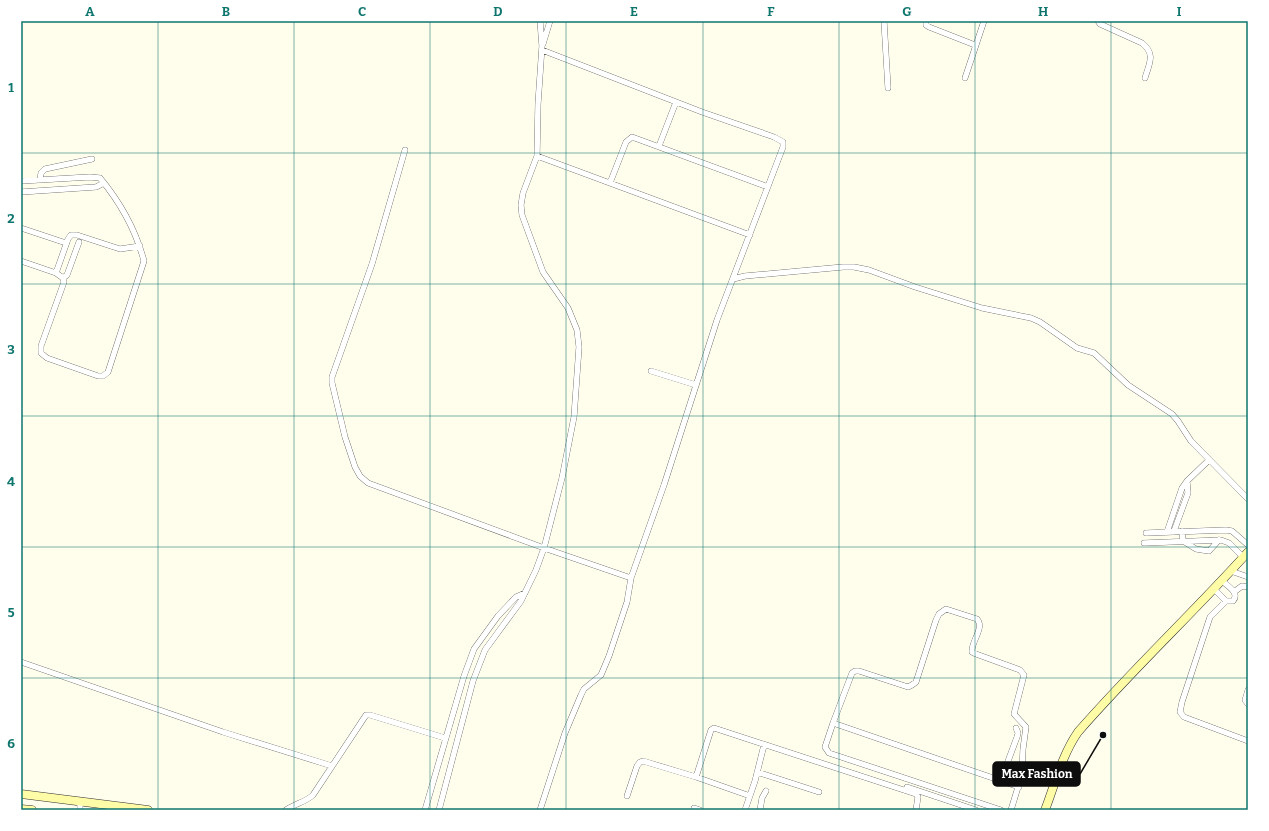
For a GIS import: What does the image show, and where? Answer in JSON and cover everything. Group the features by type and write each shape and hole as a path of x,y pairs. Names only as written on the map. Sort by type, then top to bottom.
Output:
{"street":[{"path":"439,810 480,661 485,650 519,605 536,570 544,548 562,478 574,417 579,347 577,330 568,308 543,272 522,215 521,205 523,193 537,156 538,104 542,48 540,21"},
{"path":"542,48 550,21"},
{"path":"884,21 888,88"},
{"path":"926,21 926,25 929,27 975,45"},
{"path":"965,78 984,21"},
{"path":"1098,21 1100,24 1142,43 1147,47 1150,53 1150,58 1145,78"},
{"path":"540,810 565,733 580,695 584,689 601,675 605,666 627,602 632,578 664,485 717,320 783,147 783,142 774,137 734,124 676,102 542,48"},
{"path":"659,146 676,102"},
{"path":"610,183 628,139 635,137 768,187"},
{"path":"406,150 372,264 332,377 332,383 345,437 355,467 360,476 368,483 544,548 632,578"},
{"path":"537,156 750,235"},
{"path":"40,180 41,173 45,169 92,159"},
{"path":"83,177 84,188"},
{"path":"21,181 97,177 117,199 140,246 144,261 108,372 103,376 98,376 47,358 41,353 41,346 64,282 63,278"},
{"path":"21,192 99,186 102,184 102,181"},
{"path":"21,228 66,243"},
{"path":"56,274 66,243 71,235 77,234 120,249 140,246"},
{"path":"63,278 67,275 80,242"},
{"path":"21,261 63,278"},
{"path":"733,279 757,274 854,267 869,270 915,287 982,308 1031,318 1040,322 1077,348 1094,353 1128,385 1172,414 1191,441 1248,499"},
{"path":"651,371 696,385"},
{"path":"1167,532 1182,488 1187,481 1210,460"},
{"path":"1174,531 1188,493 1187,481"},
{"path":"1146,533 1214,529 1230,530 1248,545"},
{"path":"1226,541 1230,530"},
{"path":"1182,531 1182,541"},
{"path":"1182,541 1196,549 1209,551 1219,540"},
{"path":"1046,810 1065,754 1070,743 1078,732 1167,636 1246,555 1226,541 1219,540 1144,543"},
{"path":"1231,571 1248,577"},
{"path":"1214,589 1226,601 1233,601 1235,599 1236,596 1234,592 1222,580"},
{"path":"1234,592 1242,586 1248,587"},
{"path":"425,810 445,738 474,649 498,616 516,597 525,593"},
{"path":"1226,601 1210,617 1180,712 1184,718 1248,741"},
{"path":"1001,810 829,753 825,749 833,723 853,672 859,670 908,686 912,685 916,682 936,620 939,614 945,609 975,617 979,621 980,625 972,652 1020,670 1024,675 1014,714 1026,727 1022,774 1011,810"},
{"path":"21,662 216,730 332,766"},
{"path":"1248,690 1245,700 1248,704"},
{"path":"286,810 293,805 310,798 363,718 367,715 445,738"},
{"path":"833,723 1019,786"},
{"path":"696,777 712,728 916,794 919,800 916,810"},
{"path":"1001,780 1017,737 1018,733 1016,728"},
{"path":"745,810 765,745"},
{"path":"627,796 637,766 643,761 696,777 750,796"},
{"path":"757,772 819,792"},
{"path":"907,787 976,810"},
{"path":"760,810 762,798 766,791"},
{"path":"21,794 148,810"},
{"path":"80,801 80,810"},
{"path":"21,809 32,810"}],"place":[{"name":"Max Fashion","path":"1103,735"}]}
